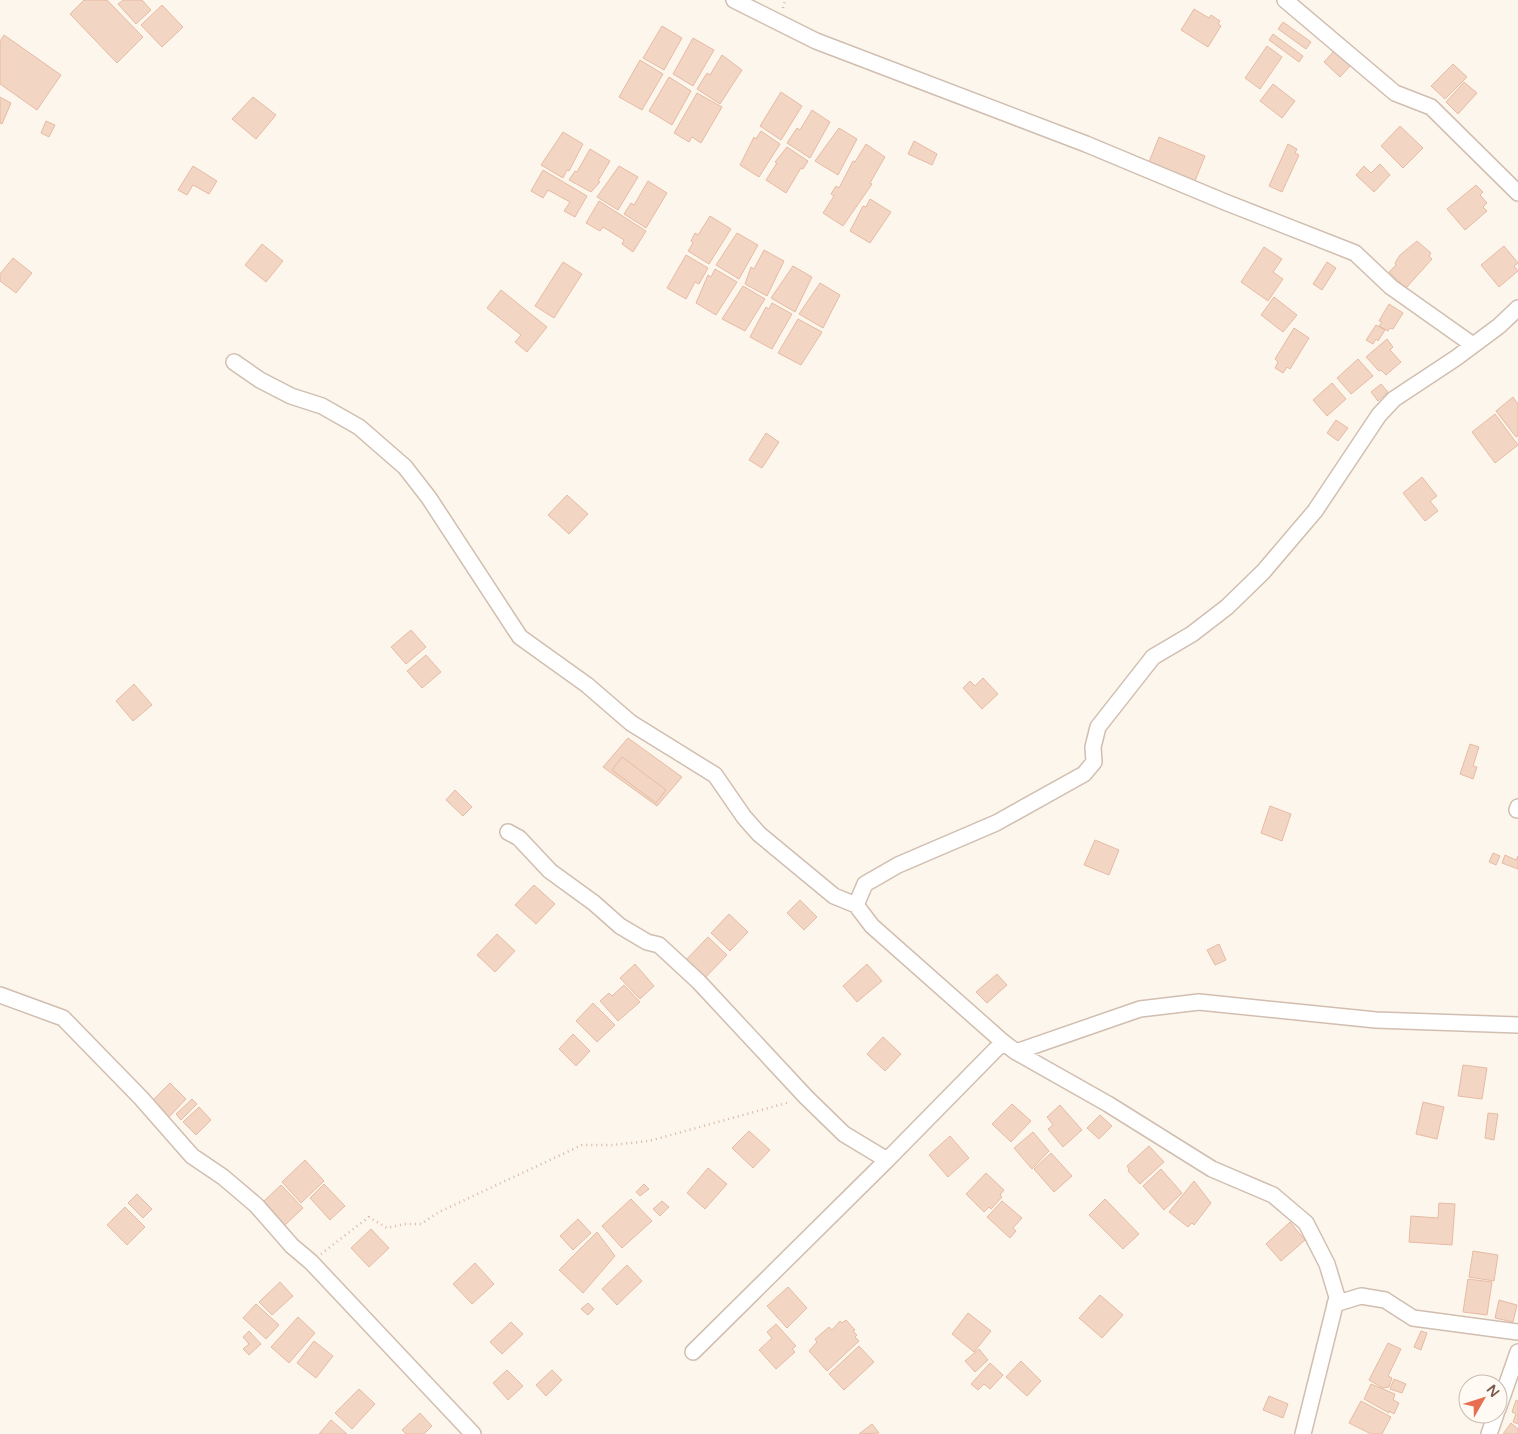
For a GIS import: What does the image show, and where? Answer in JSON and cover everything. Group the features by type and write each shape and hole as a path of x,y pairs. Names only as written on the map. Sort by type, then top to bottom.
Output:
{"street":[{"path":"734,0 816,41 1086,144 1225,202 1355,253 1391,288 1473,345"},
{"path":"1285,0 1395,92 1431,106 1518,192"},
{"path":"856,905 865,884 898,865 996,823 1084,774 1094,762 1093,747 1098,727 1153,657 1192,634 1227,607 1263,572 1315,511 1379,415 1394,399 1473,345 1518,308"},
{"path":"234,362 260,380 291,396 322,406 360,427 405,467 429,498 520,637 587,685 631,723 715,775 744,817 759,834 834,896 856,905 872,926 1003,1042 1016,1052 1108,1104 1212,1169 1273,1195 1306,1224 1328,1264 1337,1297 1303,1434"},
{"path":"508,832 519,838 550,871 594,903 620,926 647,942 659,944 699,982 806,1097 844,1134 887,1160"},
{"path":"0,995 63,1018 147,1104 192,1156 223,1177 256,1205 292,1246 311,1262 473,1434"},
{"path":"1016,1052 1140,1008 1198,1002 1376,1020 1518,1025"},
{"path":"693,1352 1003,1042"},
{"path":"1335,1304 1361,1296 1385,1300 1413,1318 1518,1332"},
{"path":"1508,1380 1518,1352"}],"path":[{"path":"311,1262 369,1217 387,1228 404,1224 421,1224 439,1212 582,1145 612,1145 650,1141 806,1097"}],"building":[{"path":"84,0 107,0 143,37 117,63 70,14"},
{"path":"123,0 142,0 151,10 136,24 118,4"},
{"path":"162,5 183,27 162,47 141,25"},
{"path":"1194,9 1209,18 1211,15 1220,21 1218,24 1221,26 1208,47 1181,30"},
{"path":"1283,22 1311,42 1306,49 1278,29"},
{"path":"662,26 682,38 664,70 643,58"},
{"path":"1273,34 1303,56 1299,62 1269,40"},
{"path":"4,35 61,75 37,110 0,84 0,41"},
{"path":"693,38 714,50 693,86 673,74"},
{"path":"1267,46 1282,57 1260,89 1245,78"},
{"path":"1334,51 1350,66 1340,77 1324,62"},
{"path":"722,55 742,70 720,104 697,89 707,73 710,75"},
{"path":"640,60 663,74 642,110 619,97"},
{"path":"1453,64 1467,77 1445,99 1431,86"},
{"path":"669,77 691,91 672,125 649,111"},
{"path":"1464,82 1477,93 1458,114 1446,102"},
{"path":"1273,84 1295,101 1282,118 1260,101"},
{"path":"781,92 802,106 781,140 760,126"},
{"path":"697,93 722,107 701,143 692,137 689,142 674,133"},
{"path":"0,97 11,103 2,124 0,123"},
{"path":"253,97 276,115 256,139 232,119"},
{"path":"812,110 830,122 810,158 787,143 797,128 800,130"},
{"path":"46,121 55,125 49,137 41,133"},
{"path":"1400,126 1423,148 1403,168 1381,146"},
{"path":"839,128 857,139 838,175 815,161"},
{"path":"761,131 780,144 759,177 740,165 754,137 756,139"},
{"path":"563,132 583,144 569,171 567,170 563,178 541,165"},
{"path":"1159,137 1205,156 1195,181 1149,162"},
{"path":"914,141 937,154 932,165 908,154"},
{"path":"866,144 885,157 870,183 872,184 843,226 823,213 834,196 831,194 836,186 839,188 853,161 855,162"},
{"path":"1288,144 1297,149 1295,153 1299,155 1282,192 1269,186"},
{"path":"787,147 808,161 803,169 801,168 786,193 766,180 777,163 775,162"},
{"path":"590,149 610,161 598,181 600,182 591,192 569,180 575,171 577,172"},
{"path":"1380,164 1390,175 1374,192 1356,175 1364,166 1371,173"},
{"path":"193,166 217,181 209,194 193,185 187,195 178,190"},
{"path":"619,166 638,177 618,210 597,197"},
{"path":"543,170 587,196 575,217 564,211 570,202 548,190 543,198 531,191"},
{"path":"648,181 667,193 646,228 624,214 631,203 634,205"},
{"path":"1476,185 1483,192 1480,195 1487,203 1483,207 1487,211 1465,230 1447,209"},
{"path":"870,199 891,212 870,243 850,231 863,206 866,207"},
{"path":"599,201 646,231 633,252 622,244 624,240 603,227 600,231 586,223"},
{"path":"710,216 731,229 709,264 688,251 693,243 691,241 695,233 698,235"},
{"path":"737,233 758,245 739,279 716,265"},
{"path":"1417,241 1431,253 1429,256 1432,259 1406,288 1389,272 1396,265 1395,263 1400,255"},
{"path":"262,244 283,261 266,282 245,265"},
{"path":"1504,246 1518,263 1514,266 1518,271 1499,287 1481,265"},
{"path":"1264,247 1282,259 1273,272 1283,279 1268,301 1241,282"},
{"path":"764,250 784,261 767,296 745,284 751,267 754,269"},
{"path":"686,255 708,268 699,284 695,282 686,299 667,288"},
{"path":"13,258 32,273 16,293 0,281 0,274"},
{"path":"563,262 582,274 554,318 535,306"},
{"path":"1327,262 1336,268 1322,290 1313,284"},
{"path":"793,266 812,277 795,312 771,298"},
{"path":"715,269 737,282 716,315 696,303 708,275 711,277"},
{"path":"820,283 840,295 823,328 799,314"},
{"path":"743,286 765,299 745,331 722,319"},
{"path":"501,290 547,327 527,352 515,342 521,335 487,308"},
{"path":"1274,297 1297,315 1283,332 1261,315"},
{"path":"772,303 792,314 772,349 750,337 766,307 769,309"},
{"path":"1389,304 1403,313 1393,329 1390,328 1388,331 1379,326 1382,322 1379,321"},
{"path":"798,319 822,332 801,365 778,353"},
{"path":"1376,325 1385,330 1378,341 1376,339 1373,344 1366,340"},
{"path":"1294,328 1309,338 1290,369 1287,367 1283,373 1275,368 1278,362 1275,359"},
{"path":"1387,339 1393,347 1390,350 1401,362 1386,375 1381,370 1379,371 1366,357"},
{"path":"1358,359 1373,376 1351,394 1337,378"},
{"path":"1332,383 1346,399 1327,416 1313,400"},
{"path":"1381,384 1388,392 1378,401 1371,392"},
{"path":"1513,397 1518,404 1518,436 1516,437 1496,411"},
{"path":"1495,414 1518,445 1495,463 1472,432"},
{"path":"1336,420 1348,428 1338,441 1327,433"},
{"path":"766,433 779,442 762,468 749,460"},
{"path":"1422,477 1437,496 1430,501 1438,511 1425,521 1403,493"},
{"path":"567,495 588,514 569,534 548,515"},
{"path":"411,630 426,647 406,664 391,647"},
{"path":"426,655 441,672 422,688 407,671"},
{"path":"983,678 998,694 982,709 963,688 970,681 975,686"},
{"path":"134,684 152,705 133,721 116,701"},
{"path":"628,738 682,777 657,806 603,767"},
{"path":"1470,744 1479,747 1473,766 1477,767 1473,779 1460,774"},
{"path":"622,757 666,790 656,803 612,770"},
{"path":"455,790 472,807 463,816 446,800"},
{"path":"1270,806 1291,814 1282,841 1261,833"},
{"path":"1095,840 1119,850 1109,875 1084,865"},
{"path":"1493,853 1500,856 1496,865 1489,862"},
{"path":"1505,855 1516,860 1518,856 1518,869 1502,863"},
{"path":"534,885 555,904 536,924 515,905"},
{"path":"800,900 817,917 804,930 787,913"},
{"path":"729,914 748,932 730,951 711,933"},
{"path":"497,934 515,951 495,972 477,955"},
{"path":"708,937 727,955 702,981 683,963"},
{"path":"1219,944 1226,960 1215,965 1207,950"},
{"path":"635,964 654,986 640,999 620,978"},
{"path":"867,964 882,981 857,1002 843,986"},
{"path":"997,974 1007,985 987,1003 976,992"},
{"path":"624,985 640,1002 618,1021 600,1001 609,993 612,996"},
{"path":"593,1003 615,1025 597,1042 576,1021"},
{"path":"573,1034 590,1051 576,1066 559,1049"},
{"path":"883,1037 901,1054 885,1071 867,1054"},
{"path":"1463,1065 1487,1068 1482,1099 1458,1096"},
{"path":"170,1083 186,1099 169,1117 152,1101"},
{"path":"192,1099 197,1104 181,1120 176,1114"},
{"path":"1423,1102 1444,1107 1437,1139 1416,1134"},
{"path":"1012,1104 1031,1121 1011,1142 992,1124"},
{"path":"1060,1105 1082,1130 1063,1147 1048,1129 1053,1125 1047,1117"},
{"path":"199,1107 211,1120 196,1135 183,1122"},
{"path":"1488,1113 1498,1114 1494,1140 1485,1138"},
{"path":"1100,1115 1112,1126 1099,1139 1087,1128"},
{"path":"749,1131 770,1150 753,1168 732,1148"},
{"path":"1033,1132 1049,1151 1032,1169 1014,1148"},
{"path":"950,1136 969,1158 948,1177 929,1155"},
{"path":"1149,1146 1164,1162 1140,1184 1128,1171 1127,1166"},
{"path":"1051,1153 1072,1176 1054,1192 1034,1169"},
{"path":"305,1160 324,1181 301,1203 282,1182"},
{"path":"708,1168 727,1184 705,1209 687,1193"},
{"path":"1161,1169 1182,1193 1164,1210 1143,1186"},
{"path":"986,1173 1004,1190 1000,1195 1002,1197 991,1209 989,1207 984,1212 966,1194"},
{"path":"1194,1181 1211,1203 1194,1225 1192,1223 1188,1227 1169,1212"},
{"path":"324,1184 345,1206 330,1220 310,1198"},
{"path":"644,1184 649,1189 640,1196 636,1192"},
{"path":"281,1185 303,1208 285,1225 264,1201"},
{"path":"137,1194 152,1209 143,1218 128,1203"},
{"path":"631,1199 652,1221 622,1248 602,1226"},
{"path":"1105,1199 1139,1234 1123,1249 1089,1215"},
{"path":"662,1201 669,1207 660,1216 653,1209"},
{"path":"1002,1201 1022,1218 1013,1228 1016,1231 1010,1238 987,1217"},
{"path":"1439,1203 1455,1204 1452,1245 1409,1242 1411,1216 1438,1218"},
{"path":"125,1207 145,1227 127,1245 107,1225"},
{"path":"578,1219 591,1233 573,1250 560,1236"},
{"path":"1290,1222 1305,1240 1281,1261 1266,1244"},
{"path":"371,1229 389,1248 369,1267 351,1248"},
{"path":"597,1232 615,1256 583,1293 559,1270"},
{"path":"1473,1251 1498,1255 1494,1281 1469,1277"},
{"path":"475,1263 494,1284 472,1304 453,1284"},
{"path":"627,1265 642,1281 617,1305 602,1289"},
{"path":"1468,1279 1492,1282 1487,1315 1463,1312"},
{"path":"280,1282 293,1296 272,1315 259,1302"},
{"path":"788,1287 807,1308 787,1328 767,1306"},
{"path":"1100,1295 1123,1315 1102,1338 1079,1318"},
{"path":"1499,1300 1517,1305 1513,1322 1495,1318"},
{"path":"588,1303 594,1309 588,1315 581,1309"},
{"path":"256,1304 279,1325 266,1339 243,1318"},
{"path":"968,1313 991,1331 974,1352 952,1334"},
{"path":"298,1317 315,1333 289,1363 271,1347"},
{"path":"846,1320 855,1330 853,1331 857,1335 855,1337 859,1341 827,1371 809,1351 817,1342 815,1339 829,1327 832,1330 840,1321 842,1323"},
{"path":"511,1322 523,1334 502,1354 490,1342"},
{"path":"776,1324 796,1346 792,1349 795,1352 776,1369 759,1350 772,1338 767,1332"},
{"path":"249,1331 261,1344 249,1355 243,1349 249,1344 243,1337"},
{"path":"1421,1331 1427,1333 1421,1350 1414,1347"},
{"path":"314,1341 333,1356 316,1378 297,1363"},
{"path":"1388,1343 1401,1349 1388,1376 1392,1378 1389,1387 1383,1388 1369,1380"},
{"path":"859,1346 874,1362 844,1390 829,1374"},
{"path":"979,1349 988,1360 975,1372 965,1361"},
{"path":"1021,1361 1041,1381 1027,1396 1006,1377"},
{"path":"990,1363 1003,1375 990,1389 984,1384 978,1390 971,1384"},
{"path":"507,1370 523,1386 508,1400 493,1383"},
{"path":"552,1370 562,1380 546,1396 536,1385"},
{"path":"1394,1379 1406,1384 1402,1393 1390,1389"},
{"path":"1371,1384 1395,1394 1393,1400 1399,1403 1394,1414 1364,1399"},
{"path":"359,1389 375,1404 352,1429 335,1413"},
{"path":"1269,1396 1288,1404 1283,1418 1263,1410"},
{"path":"1516,1400 1518,1401 1518,1424 1513,1422 1516,1414 1512,1412"},
{"path":"1361,1401 1391,1417 1382,1434 1371,1434 1349,1423"},
{"path":"420,1413 432,1426 424,1434 406,1434 402,1430"},
{"path":"331,1420 347,1434 319,1434"},
{"path":"1511,1423 1518,1429 1518,1434 1503,1434"},
{"path":"872,1424 879,1433 859,1434"}]}
